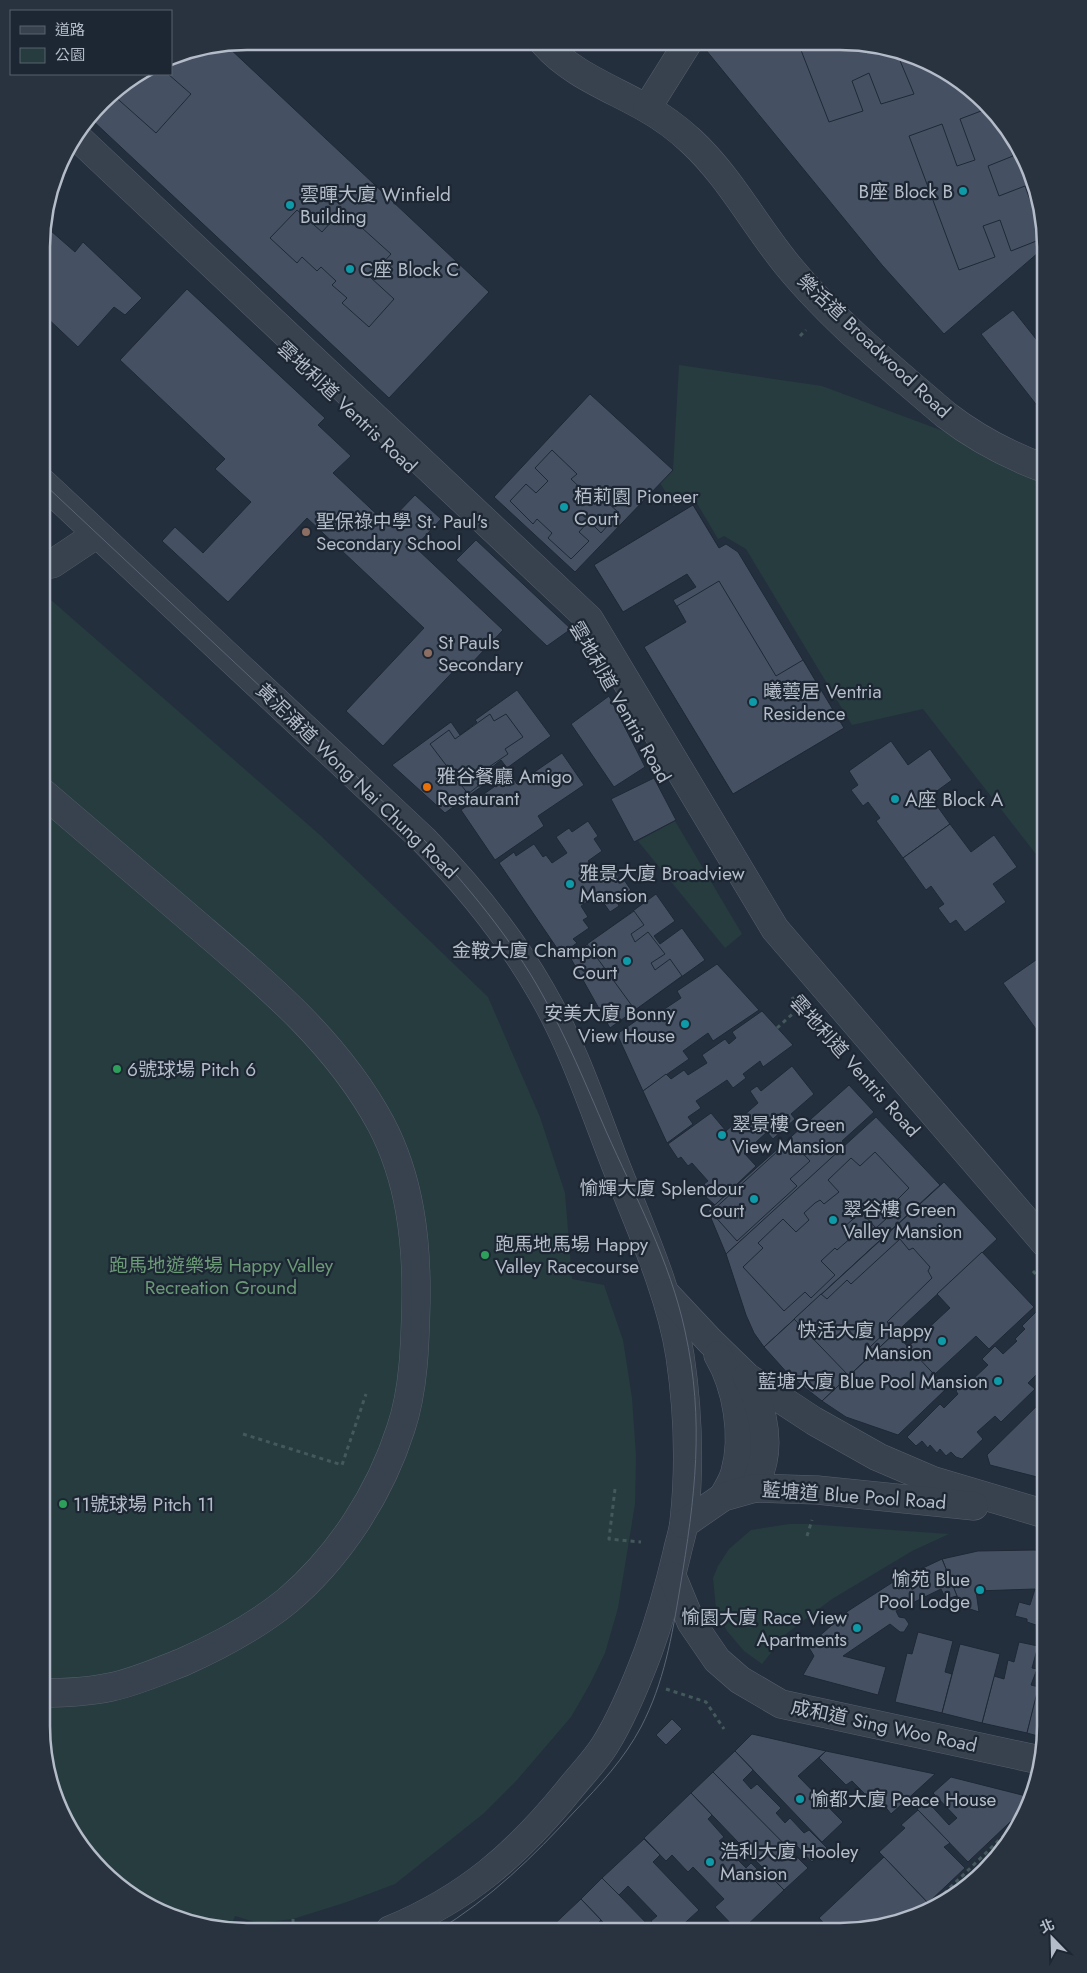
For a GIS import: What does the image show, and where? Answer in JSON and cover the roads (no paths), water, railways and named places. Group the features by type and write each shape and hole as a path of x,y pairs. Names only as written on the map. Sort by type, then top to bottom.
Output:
{"street":[{"name":"樂活道 Broadwood Road","path":"552,50 576,70 647,108 679,130 706,156 724,178 791,269 842,322 931,402 963,428 1011,454 1037,465"},
{"path":"647,108 683,50"},
{"name":"雲地利道 Ventris Road","path":"81,141 589,619 776,929 1037,1233"},
{"name":"黃泥涌道 Wong Nai Chung Road","path":"50,490 423,839 464,885 508,942 541,991 582,1077 664,1291 680,1353 686,1410 687,1458 684,1524 665,1606 638,1680 605,1745 545,1820 493,1871 447,1902 409,1923"},
{"path":"52,564 97,534"},
{"path":"50,799 278,996 312,1028 338,1058 373,1110 398,1161 408,1195 416,1279 412,1368 403,1424 390,1462 370,1500 343,1540 315,1574 287,1601 254,1624 198,1655 154,1674 112,1687 50,1693"},
{"name":"藍塘道 Blue Pool Road","path":"664,1291 710,1341 747,1377 814,1421 878,1457 934,1481 1037,1512"},
{"path":"710,1341 725,1367 732,1386 740,1435 739,1456 735,1475 723,1497"},
{"path":"747,1377 755,1392 762,1418 764,1441 763,1460 755,1488"},
{"name":"藍塘道 Blue Pool Road","path":"684,1524 723,1497 755,1488 825,1491 1037,1513"},
{"name":"成和道 Sing Woo Road","path":"672,1576 691,1622 717,1660 740,1680 781,1704 1034,1759"}],"tram line":[{"path":"50,490 423,839 455,874 503,933 542,994 576,1062 651,1229 678,1305 685,1331 695,1396 696,1460 690,1523 677,1606 666,1659 656,1693 641,1727 611,1771 544,1844 493,1891 450,1923"}],"place":[{"name":"B座 Block B","path":"963,191"},
{"name":"雲暉大廈 Winfield Building","path":"290,205"},
{"name":"C座 Block C","path":"350,269"},
{"name":"栢莉園 Pioneer Court","path":"564,507"},
{"name":"聖保祿中學 St. Paul's Secondary School","path":"306,532"},
{"name":"St Pauls Secondary","path":"428,653"},
{"name":"曦蕓居 Ventria Residence","path":"753,702"},
{"name":"雅谷餐廳 Amigo Restaurant","path":"427,787"},
{"name":"A座 Block A","path":"895,799"},
{"name":"雅景大廈 Broadview Mansion","path":"570,884"},
{"name":"金鞍大廈 Champion Court","path":"627,961"},
{"name":"安美大廈 Bonny View House","path":"685,1024"},
{"name":"6號球場 Pitch 6","path":"117,1069"},
{"name":"翠景樓 Green View Mansion","path":"722,1135"},
{"name":"愉輝大廈 Splendour Court","path":"754,1199"},
{"name":"翠谷樓 Green Valley Mansion","path":"833,1220"},
{"name":"跑馬地馬場 Happy Valley Racecourse","path":"485,1255"},
{"name":"快活大廈 Happy Mansion","path":"942,1341"},
{"name":"藍塘大廈 Blue Pool Mansion","path":"998,1381"},
{"name":"11號球場 Pitch 11","path":"63,1504"},
{"name":"愉苑 Blue Pool Lodge","path":"980,1590"},
{"name":"愉園大廈 Race View Apartments","path":"857,1628"},
{"name":"愉都大廈 Peace House","path":"800,1799"},
{"name":"浩利大廈 Hooley Mansion","path":"710,1862"}],"park label":[{"name":"跑馬地遊樂場 Happy Valley Recreation Ground","path":"221,1276"}]}
